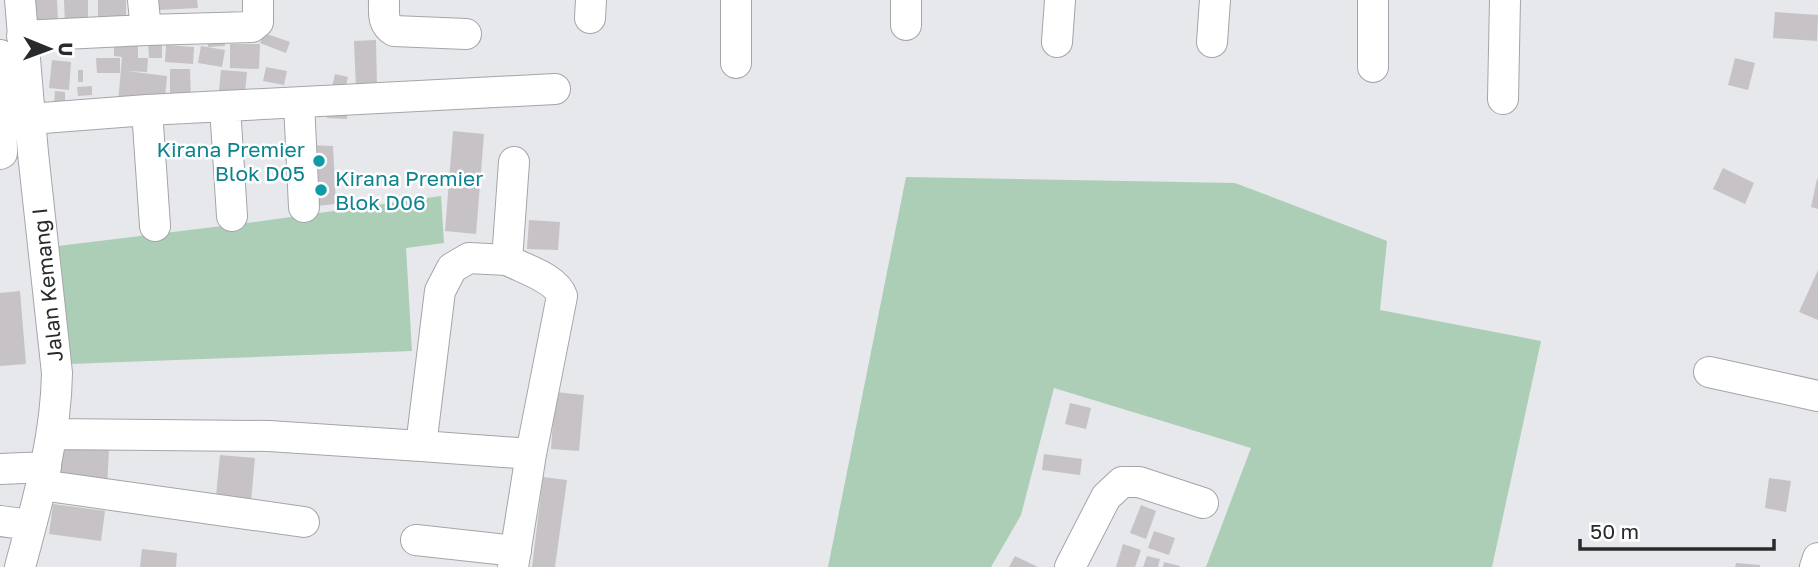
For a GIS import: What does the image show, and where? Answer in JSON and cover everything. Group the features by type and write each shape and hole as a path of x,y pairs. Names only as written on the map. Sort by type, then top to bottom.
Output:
{"street":[{"name":"Jalan Kemang I","path":"20,0 11,46 30,119 57,373 57,400 44,476 20,567"},
{"path":"143,0 146,30"},
{"path":"0,154 11,46 146,30 252,27 258,22 258,0"},
{"path":"384,0 385,21 387,27 394,31 466,34"},
{"path":"736,0 736,63"},
{"path":"1057,41 1060,0"},
{"path":"1212,42 1215,0"},
{"path":"1373,0 1373,67"},
{"path":"1503,99 1505,0"},
{"path":"30,119 147,110 555,89"},
{"path":"299,103 304,207"},
{"path":"225,107 232,216"},
{"path":"147,110 155,226"},
{"path":"507,260 514,162"},
{"path":"416,540 514,559 531,454 562,296 560,289 553,283 507,260 469,258 452,268 440,290 421,446"},
{"path":"1709,372 1818,396"},
{"path":"52,434 269,436 531,454"},
{"path":"0,469 304,522"},
{"path":"1070,567 1106,496 1122,482 1139,482 1203,503"},
{"path":"0,521 31,526"},
{"path":"1815,567 1818,558"}],"green space":[{"path":"906,177 1235,183 1387,241 1380,310 1541,341 1492,567 1206,567 1251,448 1054,388 1021,515 991,567 828,567"},
{"path":"441,196 444,243 406,248 412,351 70,364 58,246"}],"building":[{"path":"33,0 57,0 58,23 34,24"},
{"path":"64,0 88,0 88,25 65,26"},
{"path":"98,0 126,0 126,21 98,22"},
{"path":"157,0 197,0 198,8 158,10"},
{"path":"1775,12 1818,15 1817,41 1773,38"},
{"path":"264,33 290,42 286,53 260,43"},
{"path":"225,35 225,46 208,47 207,36"},
{"path":"162,40 162,58 149,58 148,41"},
{"path":"376,40 377,89 356,90 354,41"},
{"path":"114,44 138,44 138,58 148,58 147,72 126,71 167,76 164,108 118,103 122,57 114,56"},
{"path":"230,44 260,44 259,69 230,68"},
{"path":"166,45 194,47 193,64 165,62"},
{"path":"201,46 225,50 222,67 198,63"},
{"path":"96,58 120,58 120,73 97,73"},
{"path":"1735,58 1755,63 1748,90 1728,85"},
{"path":"52,60 71,62 69,90 49,88"},
{"path":"266,67 287,71 284,85 263,81"},
{"path":"170,69 190,69 191,101 170,101"},
{"path":"78,70 83,70 83,82 78,82"},
{"path":"221,70 247,72 244,102 218,100"},
{"path":"335,74 348,77 344,94 331,91"},
{"path":"92,86 92,95 78,96 77,87"},
{"path":"55,91 65,92 65,105 54,104"},
{"path":"328,105 348,106 347,119 327,118"},
{"path":"453,131 484,134 476,234 445,231"},
{"path":"305,145 333,146 336,204 307,207"},
{"path":"1723,168 1754,183 1745,204 1713,189"},
{"path":"1818,179 1818,209 1811,207"},
{"path":"529,220 560,222 558,250 527,249"},
{"path":"1818,270 1818,320 1799,312"},
{"path":"20,291 26,364 0,366 0,293"},
{"path":"555,392 584,395 579,451 551,449"},
{"path":"1070,403 1091,408 1086,429 1065,424"},
{"path":"61,446 109,449 107,489 59,486"},
{"path":"1044,454 1082,459 1080,475 1042,470"},
{"path":"220,455 255,458 251,501 216,496"},
{"path":"543,477 567,480 555,567 532,567"},
{"path":"1769,478 1791,481 1786,512 1765,508"},
{"path":"53,504 105,511 101,541 49,534"},
{"path":"1141,505 1156,511 1146,539 1130,533"},
{"path":"1154,531 1175,538 1169,555 1148,548"},
{"path":"1123,544 1141,550 1135,567 1116,567"},
{"path":"142,549 177,553 176,567 140,567"},
{"path":"1015,556 1038,567 1009,567"},
{"path":"1147,556 1160,559 1158,567 1143,567"},
{"path":"1164,562 1180,566 1180,567 1163,567"},
{"path":"1736,563 1760,565 1760,567 1735,567"}],"place":[{"name":"Kirana Premier Blok D05","path":"319,161"},
{"name":"Kirana Premier Blok D06","path":"321,190"}]}
